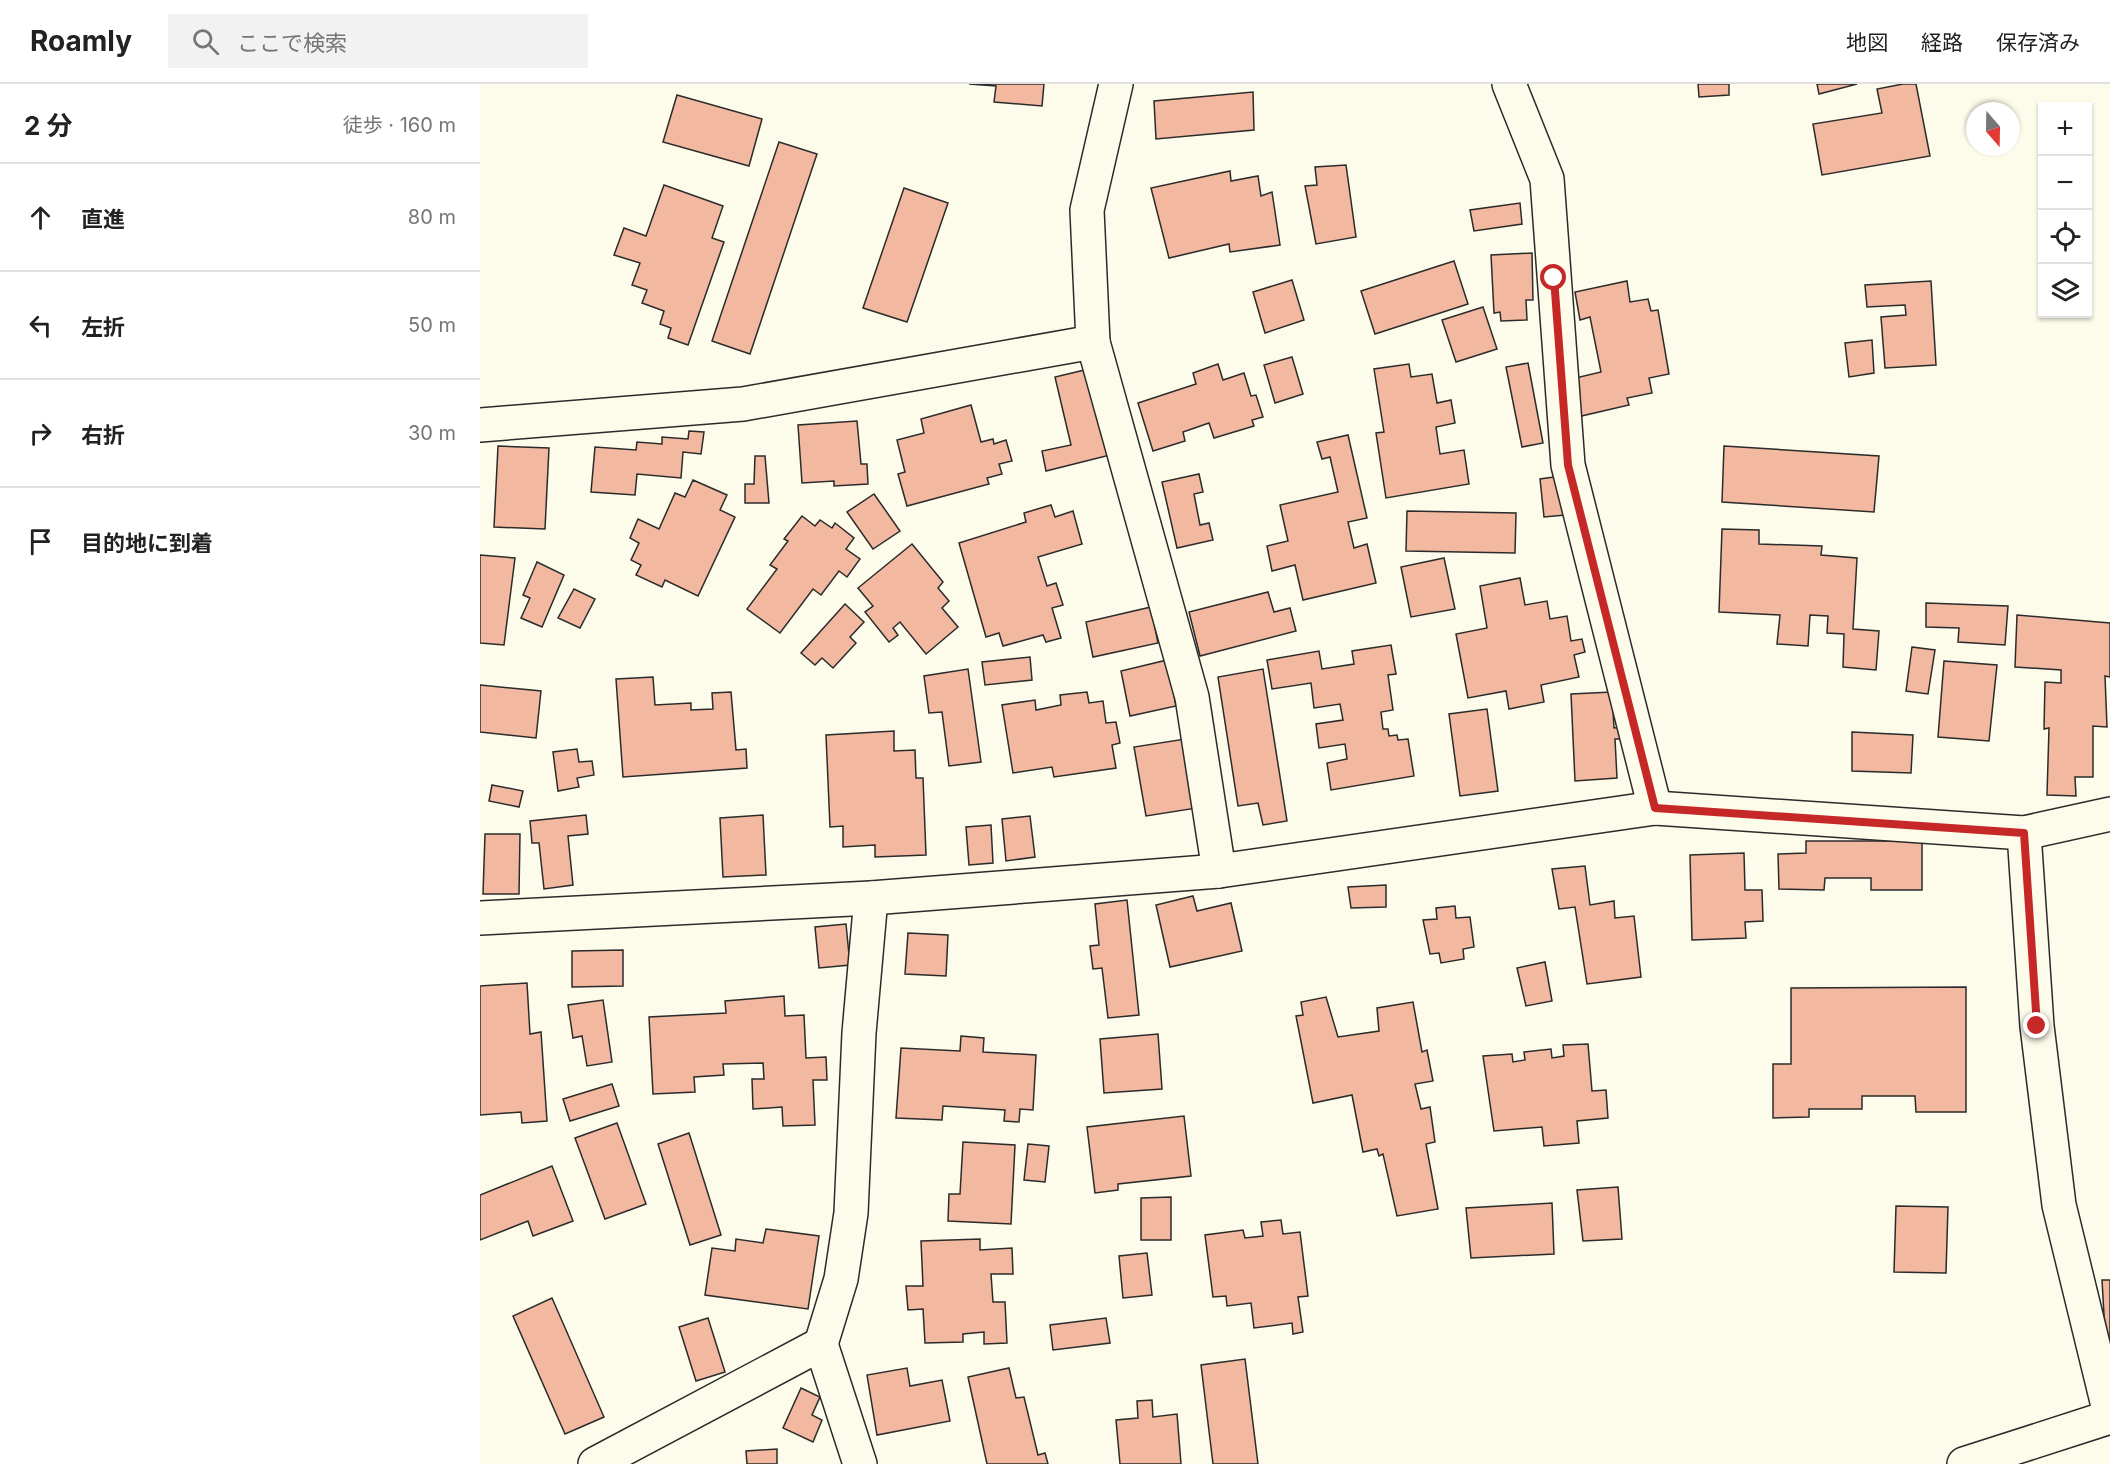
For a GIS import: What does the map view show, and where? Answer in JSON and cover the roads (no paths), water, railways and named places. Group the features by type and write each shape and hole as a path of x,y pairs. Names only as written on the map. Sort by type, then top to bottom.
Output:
{"street":[{"path":"1116,84 1087,210 1093,342 1192,697 1219,871"},
{"path":"1509,84 1547,179 1568,465 1655,808"},
{"path":"480,425 743,404 1093,342"},
{"path":"480,918 871,898 1219,871 1655,808 2024,833 2110,814"},
{"path":"1964,1464 2110,1415 2059,1206 2037,1026 2024,833"},
{"path":"860,1464 821,1344 842,1279 851,1213 859,1034 871,898"},
{"path":"595,1464 821,1344"}]}
